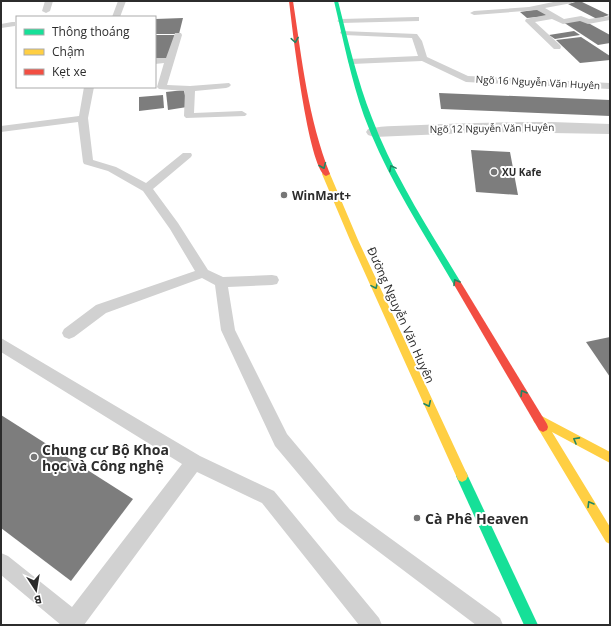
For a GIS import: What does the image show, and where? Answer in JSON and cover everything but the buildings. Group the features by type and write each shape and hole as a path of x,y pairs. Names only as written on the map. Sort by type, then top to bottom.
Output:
{"main road":[{"name":"Đường Nguyễn Văn Huyên","path":"291,1 306,103 314,143 320,160 418,381 531,625"},
{"path":"336,1 362,97 374,132 390,165 424,228 610,538"},
{"path":"538,419 610,458"}],"street":[{"name":"Ngõ 12 Nguyễn Văn Huyên","path":"374,132 470,127 565,127 610,129"}],"lane":[{"path":"46,11 49,1"},
{"path":"116,16 122,1"},
{"path":"474,13 540,8 569,1"},
{"path":"540,8 563,22 581,18 588,22 610,18"},
{"path":"553,16 529,21 557,47"},
{"path":"341,21 416,19"},
{"path":"1,26 12,24"},
{"path":"344,33 414,36 418,41 423,58"},
{"path":"178,35 169,60 162,87 190,89 226,85"},
{"name":"Ngõ 16 Nguyễn Văn Huyên","path":"352,61 423,58 466,79 610,86"},
{"path":"156,62 169,60"},
{"path":"89,88 82,118 88,162 112,169 147,188 174,226 203,273 221,282 272,280"},
{"path":"190,89 189,116 242,114"},
{"path":"1,129 82,118"},
{"path":"147,188 187,155"},
{"path":"69,333 101,309 203,273"},
{"path":"221,282 228,330 281,440 344,515 493,625"},
{"path":"1,344 194,462 268,497 372,625"},
{"path":"1,563 74,622 194,462"}],"traffic: fast":[{"path":"336,1 357,84 374,132 402,190 457,283"},
{"path":"462,476 531,625"}],"traffic: slow":[{"path":"326,174 354,240 462,476"},
{"path":"538,419 610,458"},
{"path":"543,427 610,538"}],"traffic: jam":[{"path":"291,1 307,111 318,153 326,174"},
{"path":"457,283 543,427"}],"place":[{"name":"XU Kafe","path":"494,172"},
{"name":"WinMart+","path":"284,195"},
{"name":"Chung cư Bộ Khoa học và Công nghệ","path":"34,457"},
{"name":"Cà Phê Heaven","path":"417,518"}]}
